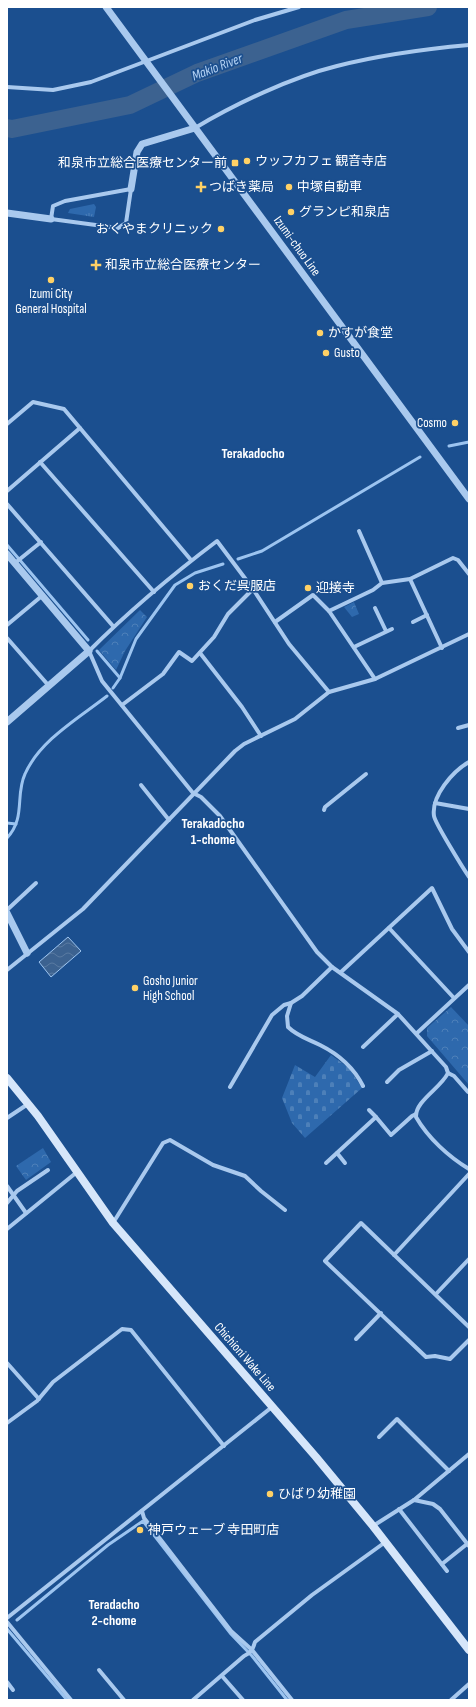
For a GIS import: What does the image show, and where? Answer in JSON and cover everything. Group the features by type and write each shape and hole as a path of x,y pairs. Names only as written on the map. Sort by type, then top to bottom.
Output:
{"main road":[{"name":"Chichioni Wake Line","path":"7,1078 28,1104 113,1223 373,1526 384,1543 469,1650"}],"street":[{"name":"Izumi-chuo Line","path":"106,7 148,61 195,128 469,499"},
{"path":"7,88 53,90 91,82 255,20 299,7"},
{"path":"7,213 118,228 126,223 137,152 142,144 195,128 217,114 305,76 336,66 389,55 469,45"},
{"path":"51,219 53,206 65,201 131,189"},
{"path":"7,424 33,402 64,409 191,560"},
{"path":"7,491 80,428"},
{"path":"40,462 154,592"},
{"path":"7,504 113,626"},
{"path":"359,531 382,583"},
{"path":"8,720 89,651 113,626 191,560 217,541 253,589 289,644 328,692"},
{"path":"18,560 41,542"},
{"path":"7,554 18,560 43,595 89,651 102,681 122,706 193,793 201,797 220,816 317,952 332,967 398,1014 446,1067 448,1073 454,1076 468,1092"},
{"path":"329,611 373,590 382,583 410,579 453,558 458,560 469,574"},
{"path":"410,579 442,648"},
{"path":"122,706 163,674 179,652 192,661 214,637 228,614 253,589"},
{"path":"7,626 43,595"},
{"path":"275,622 314,595 329,611 354,646 374,679"},
{"path":"375,608 386,631"},
{"path":"413,622 427,615"},
{"path":"354,646 392,629"},
{"path":"7,970 83,908 235,751 261,736 295,720 328,692 374,679 469,634"},
{"path":"7,638 49,686"},
{"path":"200,653 242,707 261,736"},
{"path":"458,728 469,725"},
{"path":"469,762 451,775 435,803 434,817 467,871 469,877"},
{"path":"324,810 325,807 366,774"},
{"path":"141,785 169,820"},
{"path":"435,803 469,809"},
{"path":"7,910 36,883"},
{"path":"341,972 432,888 452,929 469,952"},
{"path":"7,913 27,953"},
{"path":"389,928 454,998"},
{"path":"230,1087 272,1015 284,1005 291,1004 302,996 332,967"},
{"path":"416,1033 469,985"},
{"path":"291,1004 287,1016 288,1027 301,1037 331,1052 349,1066 363,1086"},
{"path":"363,1047 398,1014"},
{"path":"387,1082 399,1070 432,1051"},
{"path":"369,1110 392,1135 416,1114 419,1106 445,1079 448,1073"},
{"path":"7,1118 28,1104"},
{"path":"416,1114 419,1122 456,1162 469,1169"},
{"path":"326,1164 376,1117"},
{"path":"113,1223 163,1143 170,1140 212,1165 245,1176 285,1210"},
{"path":"337,1153 345,1163"},
{"path":"7,1203 17,1191 48,1170"},
{"path":"7,1229 77,1172"},
{"path":"394,1255 469,1174"},
{"path":"7,1186 26,1213"},
{"path":"469,1327 361,1223 325,1261 426,1357 435,1356 450,1359 469,1340"},
{"path":"436,1294 469,1259"},
{"path":"356,1339 381,1313"},
{"path":"7,1424 39,1399 53,1382 122,1328 131,1330 224,1446"},
{"path":"7,1363 39,1399"},
{"path":"7,1618 272,1407"},
{"path":"379,1437 397,1419 449,1471"},
{"path":"373,1526 414,1500 469,1454"},
{"path":"414,1500 433,1504 440,1509 468,1545 442,1564"},
{"path":"399,1509 447,1571"},
{"path":"142,1511 144,1518 231,1631 292,1700"},
{"path":"193,1700 244,1656 251,1652 255,1642 300,1604 384,1543"},
{"path":"7,1622 71,1700"},
{"path":"99,1670 124,1700"},
{"path":"222,1676 242,1700"},
{"path":"7,1682 13,1690"},
{"path":"450,1700 469,1684"}],"green space":[{"path":"94,204 96,207 94,217 68,213 70,209"},
{"path":"354,602 359,614 352,617 344,607"},
{"path":"140,610 147,617 125,651 116,670 99,650"},
{"path":"451,1007 469,1026 469,1085 427,1036 427,1028"},
{"path":"331,1055 349,1068 362,1088 305,1138 292,1123 282,1098 295,1065 315,1077"},
{"path":"43,1148 51,1162 26,1180 16,1166"}],"water":[{"path":"68,937 81,951 51,977 39,962"}],"waterway":[{"name":"Makio River","path":"7,128 12,129 130,105 197,73 346,20 428,7"},
{"path":"449,446 469,442"},
{"path":"238,559 262,551 420,457"},
{"path":"7,545 88,640"},
{"path":"113,688 120,678 136,639 175,585 195,573 223,564"},
{"path":"97,651 120,678"},
{"path":"7,838 16,823 22,782 32,762 40,751 61,730 107,696"},
{"path":"7,823 16,824"},
{"path":"17,1620 108,1545 143,1521 231,1634 252,1656 287,1700"},
{"path":"7,1629 67,1700"}],"place":[{"name":"ウッフカフェ 観音寺店","path":"247,161"},
{"name":"和泉市立総合医療センター前","path":"235,163"},
{"name":"つばき薬局","path":"201,187"},
{"name":"中塚自動車","path":"289,187"},
{"name":"グランピ和泉店","path":"291,212"},
{"name":"おくやまクリニック","path":"221,229"},
{"name":"和泉市立総合医療センター","path":"96,265"},
{"name":"Izumi City General Hospital","path":"51,280"},
{"name":"かすが食堂","path":"320,333"},
{"name":"Gusto","path":"326,353"},
{"name":"Cosmo","path":"455,423"},
{"name":"おくだ呉服店","path":"190,586"},
{"name":"迎接寺","path":"308,588"},
{"name":"Gosho Junior High School","path":"135,988"},
{"name":"ひばり幼稚園","path":"270,1494"},
{"name":"神戸ウェーブ 寺田町店","path":"140,1530"}],"district":[{"name":"Terakadocho","path":"253,453"},
{"name":"Terakadocho 1-chome","path":"213,832"},
{"name":"Teradacho 2-chome","path":"114,1612"}]}
